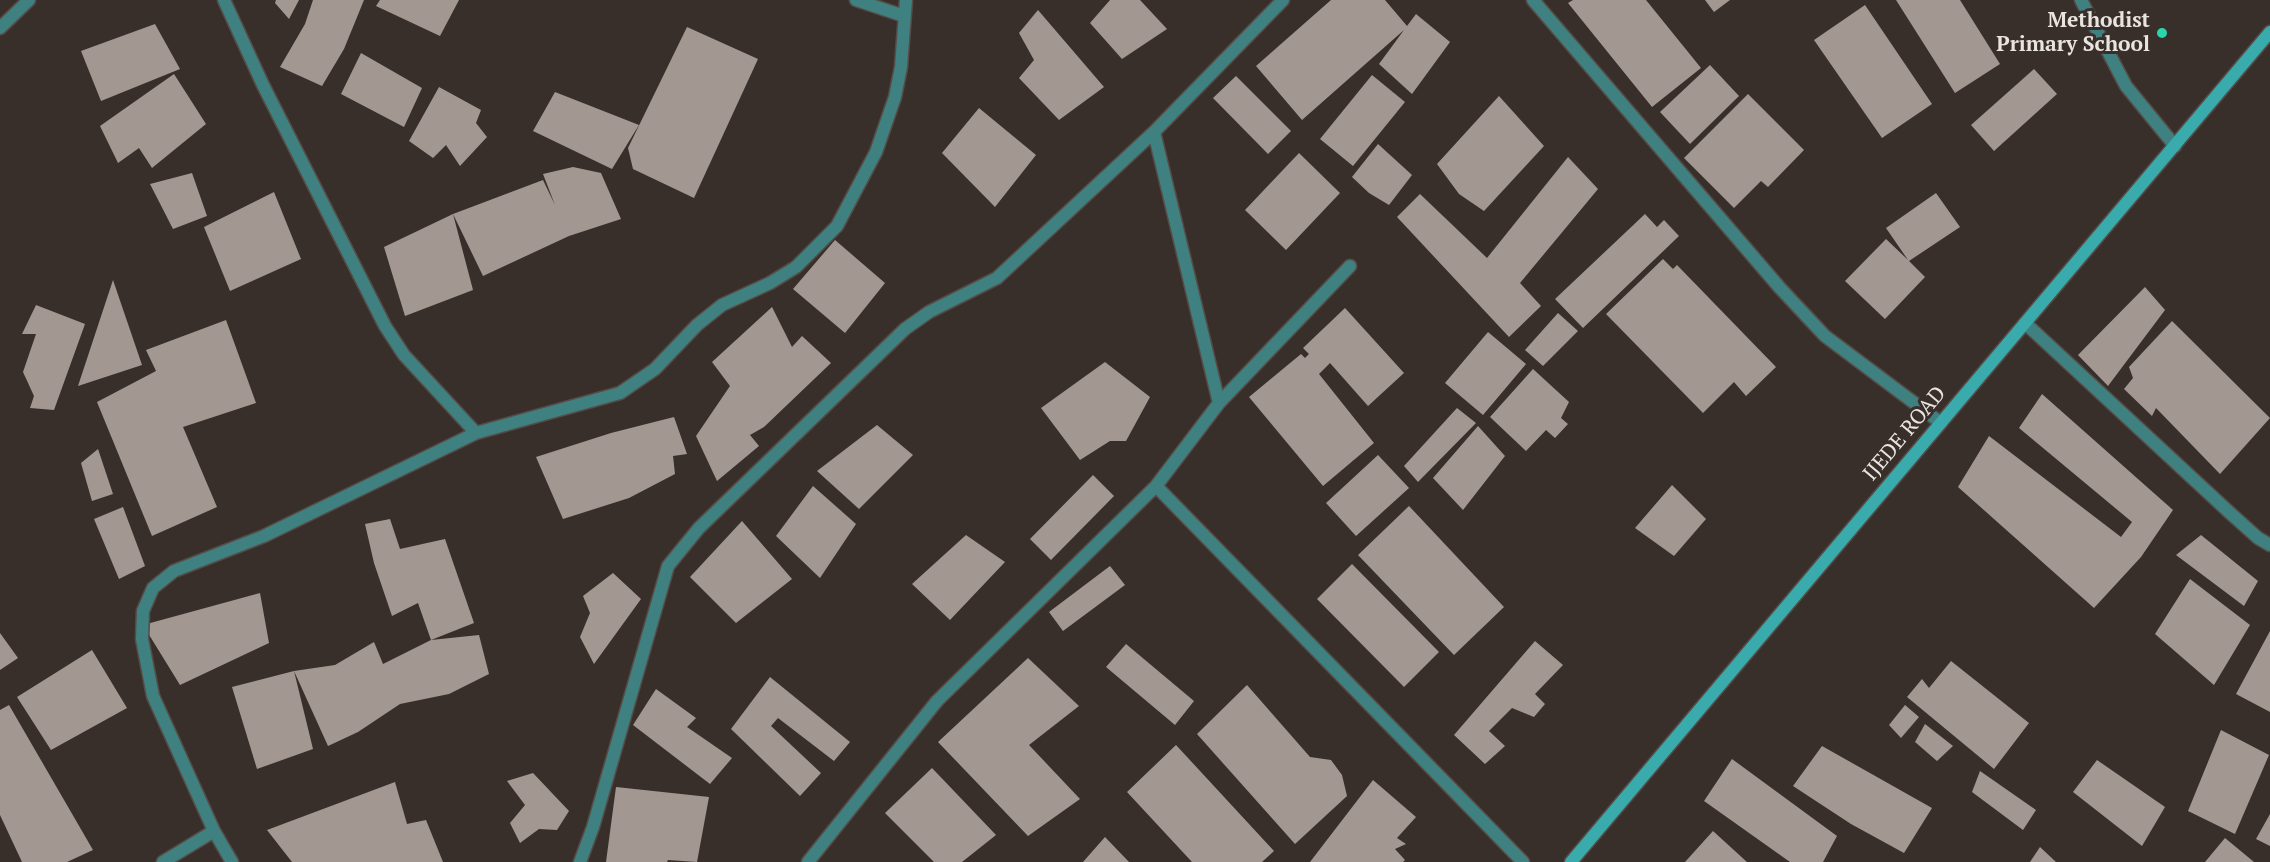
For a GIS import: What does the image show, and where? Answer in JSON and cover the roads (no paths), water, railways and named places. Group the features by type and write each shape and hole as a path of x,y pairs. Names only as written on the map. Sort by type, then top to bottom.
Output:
{"main road":[{"name":"IJEDE ROAD","path":"1571,862 2270,32"}],"street":[{"path":"0,28 29,0"},
{"path":"224,0 263,85 385,326 410,362 476,433"},
{"path":"856,0 904,16"},
{"path":"232,862 214,831 153,696 142,639 143,611 153,588 174,571 264,536 476,433 620,393 655,369 697,325 722,305 770,283 796,267 837,226 876,152 896,97 901,67 906,0"},
{"path":"580,862 594,827 668,566 699,528 904,328 929,312 997,278 1154,132 1283,0"},
{"path":"1533,0 1772,279 1826,336 1941,423"},
{"path":"2081,0 2126,86 2175,146"},
{"path":"1154,132 1219,403"},
{"path":"808,862 937,701 1156,486 1219,403 1350,266"},
{"path":"2025,323 2237,518 2270,545"},
{"path":"1156,486 1522,862"},
{"path":"163,862 214,831"}],"place":[{"name":"Methodist Primary School","path":"2162,33"}]}
